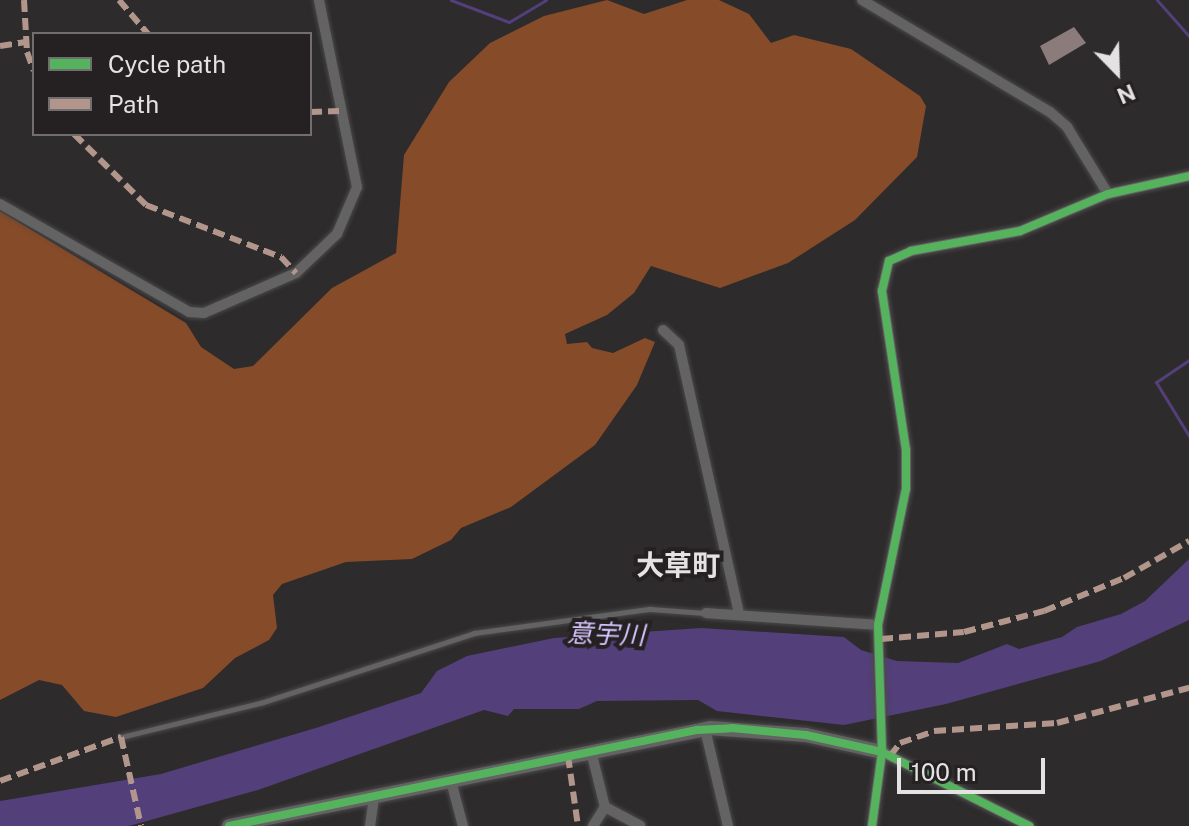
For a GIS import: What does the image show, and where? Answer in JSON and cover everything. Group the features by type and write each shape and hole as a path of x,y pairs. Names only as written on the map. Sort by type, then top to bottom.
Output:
{"street":[{"path":"0,204 189,312 204,313 296,273 337,234 357,187 319,0"},
{"path":"862,0 1050,112 1067,127 1108,194"},
{"path":"872,826 882,747 882,644 878,625 906,489 906,450 882,291 889,261 911,251 1020,231 1108,194 1189,176"},
{"path":"663,330 679,345 739,614"},
{"path":"706,613 878,625"},
{"path":"705,729 728,826"},
{"path":"229,826 705,729 806,735 882,747 1029,826"},
{"path":"591,751 605,807 593,826"},
{"path":"451,781 463,826"},
{"path":"370,826 374,796"},
{"path":"605,807 640,826"}],"lane":[{"path":"121,737 263,702 474,633 650,609 706,613"}],"shaded area":[{"path":"607,0 644,14 687,0 719,0 749,14 771,43 794,35 851,49 920,96 926,106 917,157 855,220 788,263 720,288 651,266 634,293 607,315 565,334 567,344 587,342 592,348 613,353 645,338 655,342 637,385 595,445 511,507 461,528 451,540 412,559 346,562 282,584 273,595 277,628 269,640 235,658 203,688 116,717 84,711 62,685 39,680 0,700 0,211 186,323 201,347 234,369 253,366 332,288 396,253 404,155 449,82 490,43 544,16"},
{"path":"1189,559 1189,620 1101,661 946,704 844,725 717,711 698,700 597,701 579,709 514,709 508,716 484,710 258,790 129,826 0,826 0,801 161,774 319,727 421,693 437,671 467,656 554,638 701,628 844,637 861,650 897,661 958,663 1007,644 1019,649 1062,637 1077,627 1121,614 1145,601"}],"building":[{"path":"1074,27 1086,43 1049,65 1040,46"}],"waterway":[{"path":"451,0 509,22 546,0"},
{"path":"1157,0 1189,36"},
{"path":"1189,360 1156,382 1189,436"}],"marked path":[{"path":"24,0 27,52 32,66"},
{"path":"119,0 146,32"},
{"path":"0,46 26,42"},
{"path":"312,112 339,111"},
{"path":"76,136 146,205 281,257 296,273"},
{"path":"881,639 964,632 1044,611 1124,578 1189,541"},
{"path":"890,756 900,743 934,731 1057,723 1189,688"},
{"path":"0,781 121,737 141,826"},
{"path":"568,756 578,826"}],"cycle path":[{"path":"872,826 882,752 878,625 906,489 906,450 882,291 889,261 911,251 1020,231 1108,194 1189,176"},
{"path":"229,826 697,730 732,728 806,735 882,752 1029,826"}],"district":[{"name":"大草町","path":"678,565"}],"water label":[{"name":"意宇川","path":"606,634"}]}
